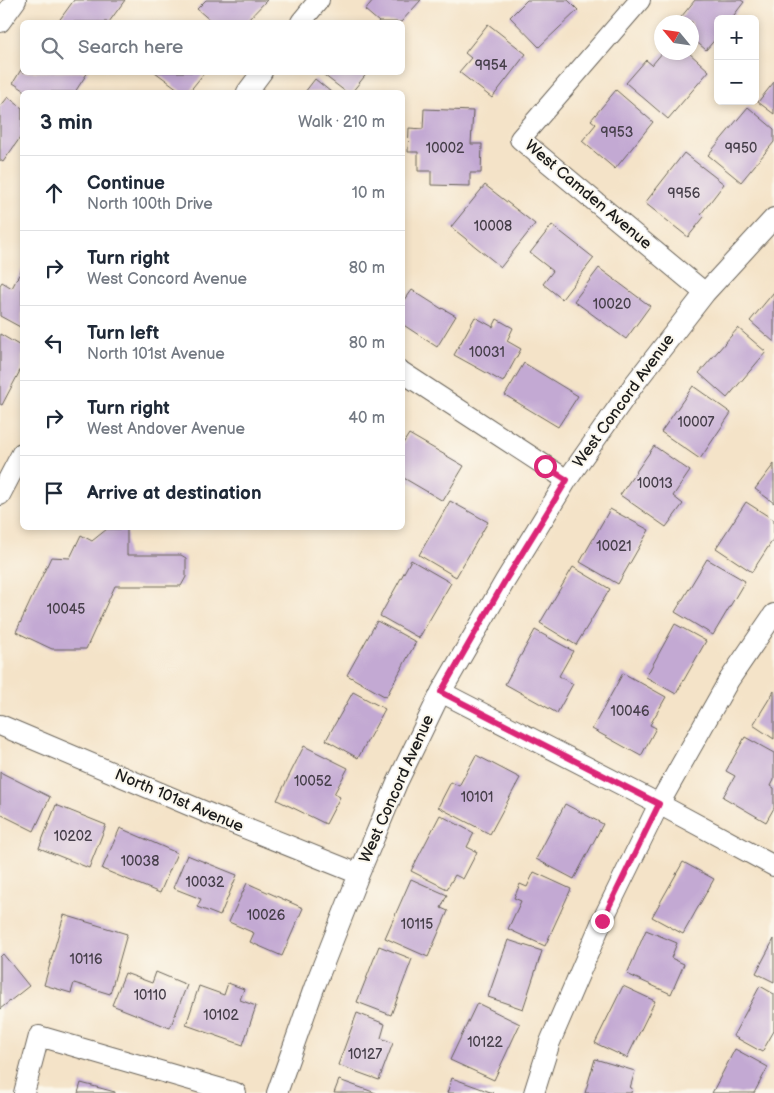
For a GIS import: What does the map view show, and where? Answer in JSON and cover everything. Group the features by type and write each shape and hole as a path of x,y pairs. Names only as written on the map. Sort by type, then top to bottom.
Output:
{"street":[{"path":"0,22 16,0"},
{"path":"303,20 319,0"},
{"name":"West Camden Avenue","path":"640,0 520,139 705,293"},
{"path":"249,90 260,75"},
{"name":"West Concord Avenue","path":"277,1093 314,988 358,874 397,783 441,692 505,581 567,480 635,382 705,293 774,218"},
{"path":"405,374 567,480"},
{"path":"0,495 20,457"},
{"path":"534,1093 550,1042 602,921 659,804 729,680 774,614"},
{"path":"441,692 659,804 774,866"},
{"name":"North 101st Avenue","path":"0,725 358,874"},
{"path":"24,1093 39,1036 236,1093"}],"building":[{"path":"74,0 125,0 110,20 59,20"},
{"path":"206,0 267,0 248,20 210,20 197,9"},
{"path":"373,0 421,0 403,20 377,20 365,10"},
{"path":"527,0 568,0 578,10 539,47 510,17"},
{"path":"695,0 741,0 744,2 734,15 714,15 714,41 706,50 699,44 699,15 683,15"},
{"path":"488,24 526,54 492,98 459,72 471,58 465,53"},
{"path":"646,60 652,65 656,60 697,60 709,71 668,119 626,83"},
{"path":"20,71 20,75 86,75 76,90 24,90 13,83"},
{"path":"159,75 203,75 191,90 179,90"},
{"path":"324,75 366,75 354,90 343,90"},
{"path":"315,79 329,90 307,90"},
{"path":"774,82 774,114 759,101"},
{"path":"616,90 653,122 615,169 582,141 596,124 591,120"},
{"path":"8,97 20,106 20,138 3,162 0,160 0,107"},
{"path":"748,107 774,129 774,142 741,182 708,155"},
{"path":"424,109 473,111 471,144 482,144 481,173 470,173 470,186 431,185 431,171 418,171 418,152 408,152 409,128 423,129"},
{"path":"684,153 724,184 701,214 704,217 688,237 645,203"},
{"path":"485,185 535,224 501,267 451,227"},
{"path":"552,225 594,258 562,299 543,284 553,271 530,253"},
{"path":"599,268 650,306 626,339 574,301"},
{"path":"20,273 20,327 0,316 0,285 2,282 12,288"},
{"path":"412,290 456,316 437,347 405,326 405,300"},
{"path":"774,292 774,342 750,321"},
{"path":"475,317 493,327 497,319 513,328 507,341 521,349 503,382 454,355"},
{"path":"738,328 766,352 727,398 699,373"},
{"path":"0,334 20,346 20,371 2,405 0,404"},
{"path":"524,363 578,396 558,427 505,395"},
{"path":"693,386 731,413 700,459 661,432"},
{"path":"409,434 464,466 443,501 405,479 405,440"},
{"path":"654,446 690,471 673,496 683,504 666,527 620,495"},
{"path":"774,464 774,503 755,489"},
{"path":"450,501 488,522 456,577 419,555"},
{"path":"746,502 774,520 774,538 752,572 716,548"},
{"path":"610,509 649,530 618,584 580,562"},
{"path":"106,530 127,530 127,555 181,555 186,558 186,577 181,586 115,586 86,649 52,649 16,632 51,557 70,558 81,535 92,541"},
{"path":"707,559 745,581 713,635 675,612"},
{"path":"411,560 451,583 419,638 380,616"},
{"path":"573,567 610,589 576,645 540,623"},
{"path":"377,621 416,642 386,697 347,675"},
{"path":"675,624 706,641 676,694 646,677"},
{"path":"535,630 573,651 559,676 573,684 557,713 505,684"},
{"path":"623,673 666,697 650,725 656,728 641,756 592,729"},
{"path":"774,691 774,739 753,725"},
{"path":"353,692 385,709 358,758 326,740"},
{"path":"745,737 774,753 774,780 771,786 774,788 774,808 766,822 723,797 735,776 726,771"},
{"path":"304,746 348,768 334,794 340,797 326,824 277,800"},
{"path":"476,755 520,778 490,834 438,807 451,782 459,786"},
{"path":"0,772 50,797 34,831 0,814"},
{"path":"565,804 603,824 574,879 536,859"},
{"path":"56,805 106,825 89,868 39,848"},
{"path":"440,815 474,833 467,847 477,852 463,879 455,875 447,889 411,871"},
{"path":"120,828 177,853 160,893 102,869"},
{"path":"187,855 237,875 220,916 197,907 201,899 173,888"},
{"path":"683,862 714,879 683,934 652,917"},
{"path":"534,872 571,889 545,946 508,929 521,901 514,898 520,884 527,887"},
{"path":"411,879 447,895 441,908 448,911 428,957 385,938"},
{"path":"247,883 303,908 282,956 250,942 254,933 229,922"},
{"path":"64,915 127,934 110,994 74,983 71,993 44,985"},
{"path":"646,930 677,943 671,958 684,964 671,994 627,974"},
{"path":"774,939 774,982 756,973"},
{"path":"508,940 542,951 523,1009 488,997"},
{"path":"379,946 412,959 391,1015 357,1002"},
{"path":"3,954 29,986 0,1009 0,957"},
{"path":"156,972 187,985 170,1028 112,1005 125,973 152,983"},
{"path":"228,983 244,989 240,1000 256,1006 243,1045 186,1025 199,986 224,995"},
{"path":"623,986 655,1001 627,1058 595,1043"},
{"path":"760,986 774,994 774,1031 762,1052 733,1036"},
{"path":"477,1003 520,1024 494,1080 450,1060"},
{"path":"357,1013 385,1024 381,1038 393,1043 379,1080 338,1065"},
{"path":"735,1049 768,1067 754,1093 712,1093"},
{"path":"595,1059 635,1071 630,1088 632,1088 631,1093 585,1093"},
{"path":"452,1078 493,1093 447,1093"},
{"path":"339,1080 376,1093 334,1093"},
{"path":"81,1083 115,1092 115,1093 78,1093"}],"route":[{"path":"545,466 567,480 505,581 441,692 659,804 602,921"}]}
